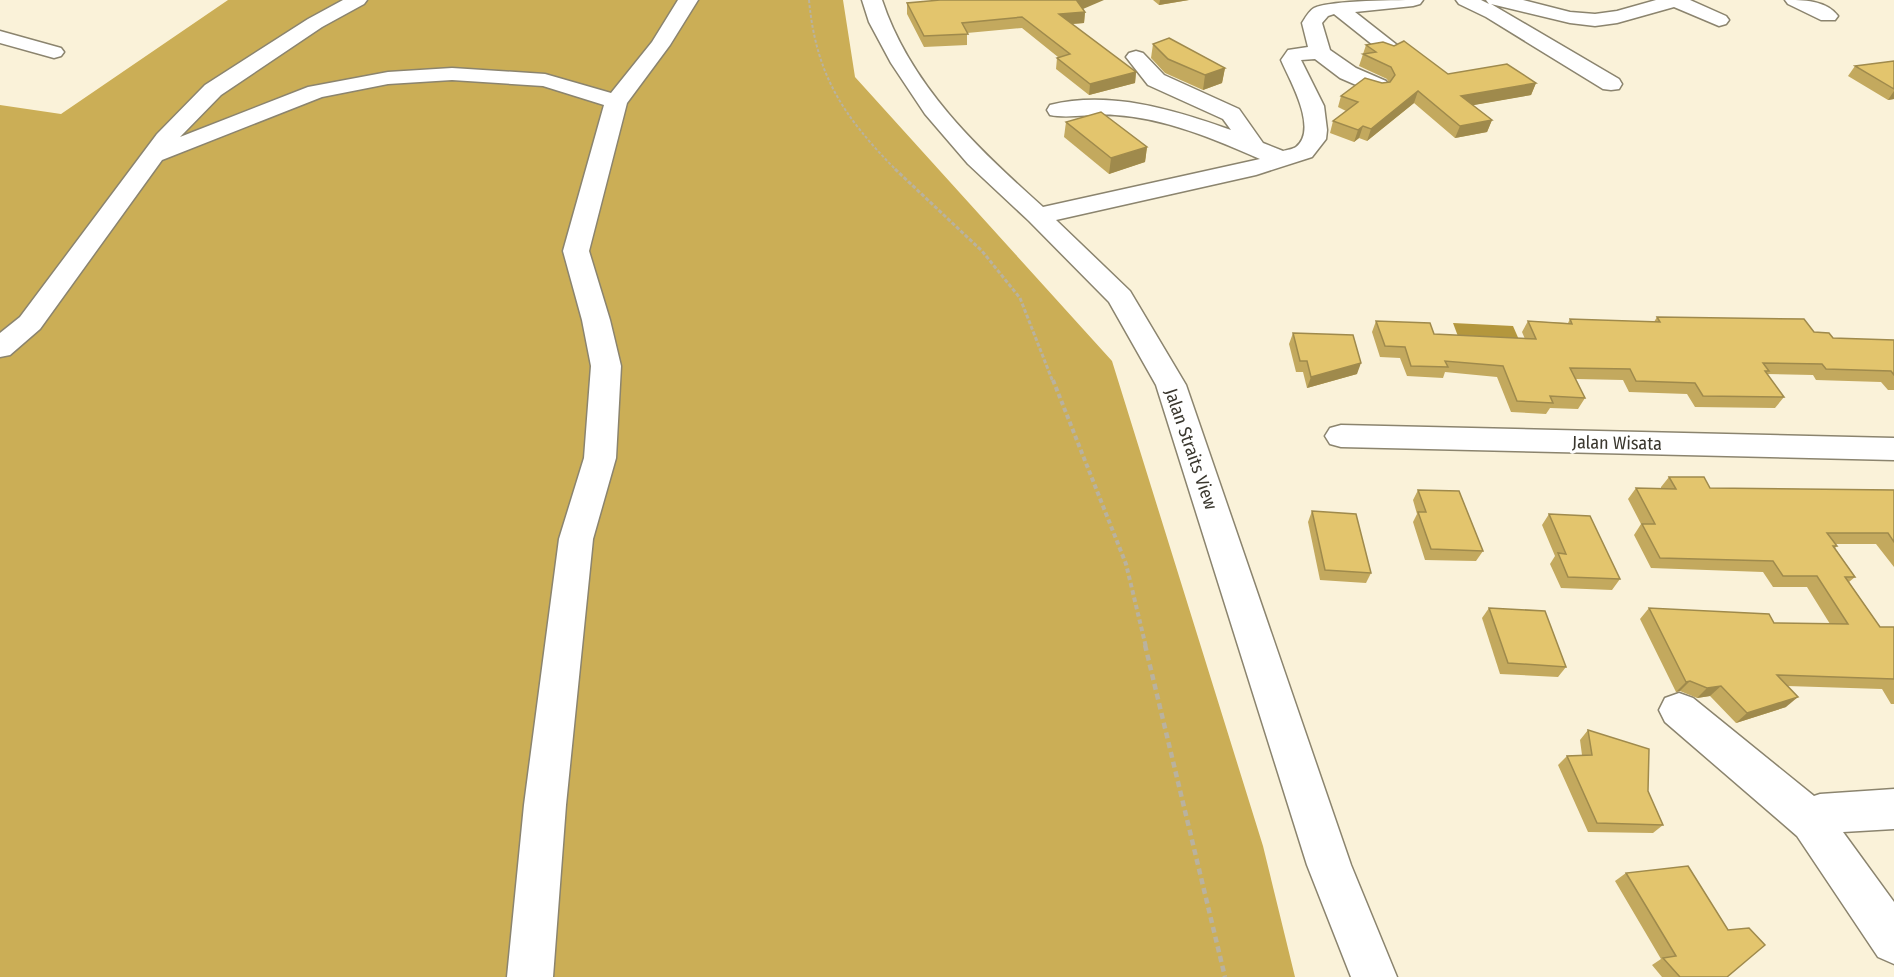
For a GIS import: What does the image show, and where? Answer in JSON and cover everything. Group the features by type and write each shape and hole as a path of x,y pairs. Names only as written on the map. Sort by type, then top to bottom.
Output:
{"street":[{"path":"0,348 30,323 165,139 213,90 315,23 357,0"},
{"path":"530,977 544,805 576,539 600,458 606,366 596,320 576,251 615,102 660,45 688,0"},
{"name":"Jalan Straits View","path":"872,0 879,22 902,63 933,109 976,159 1120,297 1171,385 1329,865 1374,977"},
{"path":"1320,7 1413,0"},
{"path":"1466,0 1493,13 1611,84"},
{"path":"1496,0 1594,20 1612,18 1678,0 1719,20"},
{"path":"1796,0 1828,16"},
{"path":"1320,7 1390,49"},
{"path":"1320,7 1312,22 1320,53"},
{"path":"0,37 54,52"},
{"path":"1038,216 1256,168 1304,152 1314,139 1316,130 1313,106 1291,60 1295,54 1320,53 1348,73 1378,86"},
{"path":"1136,57 1156,80 1231,114 1255,148"},
{"path":"153,156 316,92 388,78 452,74 544,80 615,102"},
{"path":"1058,110 1102,106 1126,109 1228,136 1283,160"},
{"name":"Jalan Wisata","path":"1341,436 1894,449"},
{"path":"1679,710 1813,822 1816,830 1894,941"},
{"path":"1813,822 1820,814 1894,809"}],"path":[{"path":"808,0 811,22 825,76 856,127 895,169 982,250 1020,298 1126,564 1225,977"}],"shaded area":[{"path":"228,0 843,0 855,77 1112,361 1263,846 1295,977 0,977 0,105 61,114"},
{"path":"1453,323 1513,326 1520,342 1459,339"}],"building":[{"path":"940,0 1080,0 1077,1 1085,12 1059,14 1136,72 1090,84 1057,58 1070,54 1022,17 962,23 968,34 924,36 907,3"},
{"path":"1169,38 1225,68 1205,75 1168,59 1153,44"},
{"path":"1404,41 1448,74 1507,64 1536,83 1461,96 1492,120 1460,126 1418,91 1371,129 1363,126 1358,130 1333,121 1358,102 1341,96 1365,78 1382,83 1390,82 1395,75 1391,67 1363,54 1376,52 1366,45 1383,42 1394,46"},
{"path":"1894,61 1894,89 1855,66"},
{"path":"1101,112 1147,147 1111,158 1066,122"},
{"path":"1657,317 1804,319 1814,332 1829,333 1833,338 1894,340 1894,375 1891,371 1826,369 1822,364 1763,363 1769,371 1765,371 1784,397 1703,396 1695,383 1636,381 1630,369 1570,368 1585,398 1550,396 1553,403 1517,401 1503,366 1445,361 1448,367 1411,366 1405,347 1385,346 1376,321 1430,323 1434,334 1536,339 1528,321 1572,324 1570,319 1660,322"},
{"path":"1293,333 1353,335 1361,363 1311,377 1307,361 1300,361"},
{"path":"1669,477 1704,477 1710,488 1894,490 1894,542 1888,533 1827,533 1837,546 1833,546 1855,577 1845,577 1880,627 1894,627 1894,679 1777,675 1798,697 1747,713 1721,686 1707,688 1690,681 1686,682 1649,608 1769,614 1774,623 1848,624 1817,576 1783,576 1773,561 1660,558 1642,524 1655,524 1636,488 1676,489"},
{"path":"1418,490 1459,491 1483,551 1431,549 1418,512 1426,512"},
{"path":"1312,511 1356,514 1371,573 1325,570"},
{"path":"1549,514 1590,516 1620,579 1568,577 1558,553 1566,554"},
{"path":"1489,608 1545,611 1566,667 1508,663"},
{"path":"1588,730 1649,749 1648,791 1663,825 1597,823 1567,756 1592,755"},
{"path":"1688,866 1728,930 1749,928 1765,945 1727,977 1680,977 1663,958 1676,956 1626,873"}]}
